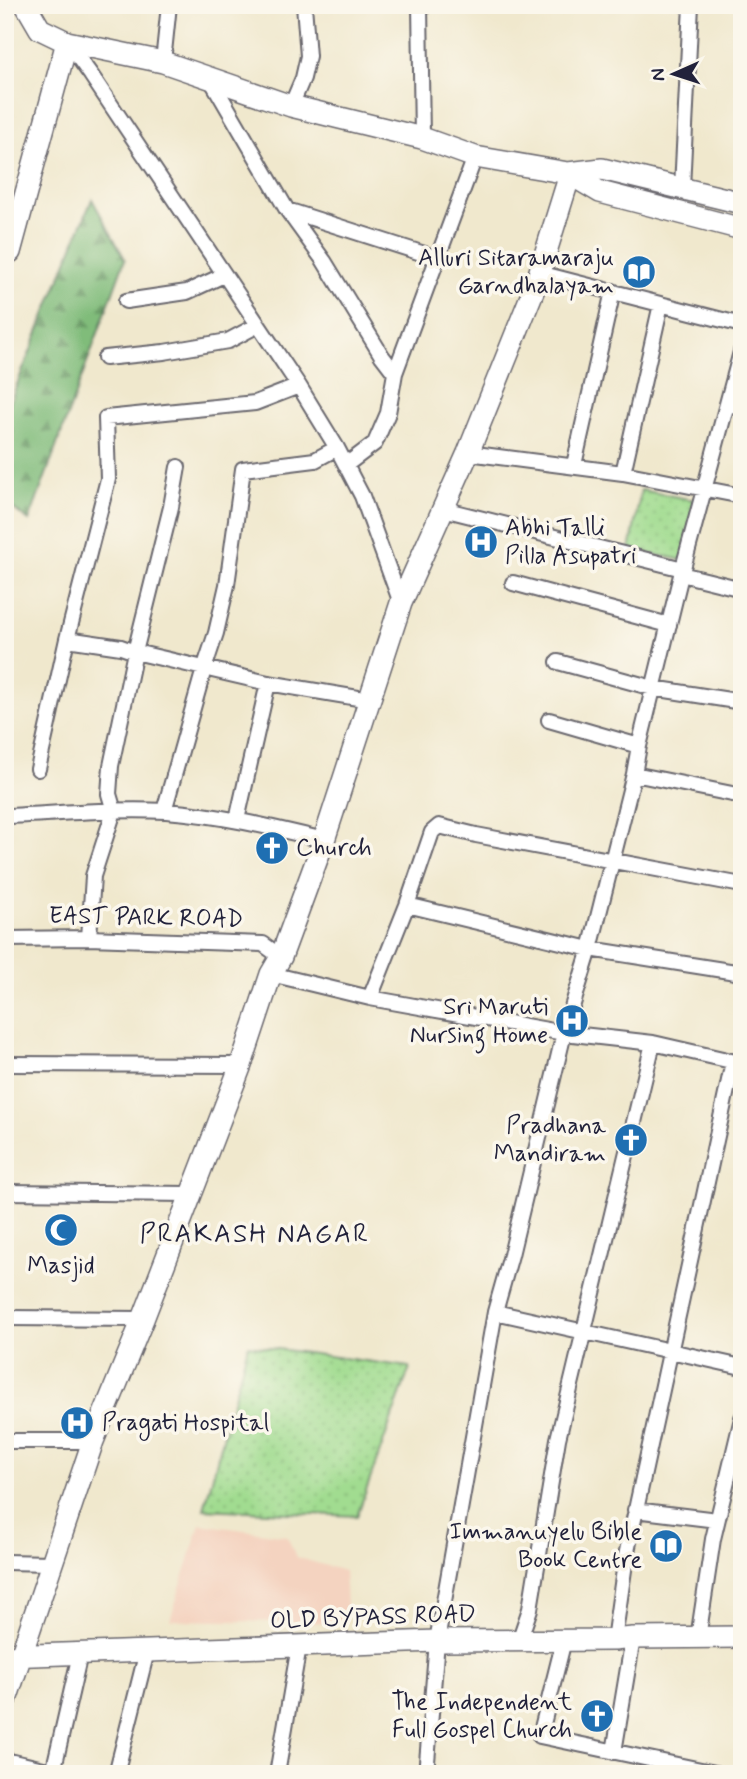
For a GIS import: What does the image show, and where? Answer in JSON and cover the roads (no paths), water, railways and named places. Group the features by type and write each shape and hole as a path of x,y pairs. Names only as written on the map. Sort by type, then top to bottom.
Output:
{"street":[{"path":"26,5 40,29 67,42 163,62 291,106 422,138 475,157 568,173 602,169 742,203"},
{"path":"163,62 169,5"},
{"path":"291,106 303,78 308,56 304,5"},
{"path":"420,5 422,138"},
{"path":"682,188 691,5"},
{"path":"5,255 10,251 67,42"},
{"path":"67,42 299,386 337,448 362,496 401,603"},
{"path":"210,77 287,210 324,261 395,373"},
{"path":"346,465 375,443 388,412 395,373 475,157"},
{"path":"568,173 600,192 742,229"},
{"path":"5,1703 14,1655 51,1563 93,1441 241,1065 324,839 401,603 468,453 539,273 567,184 568,173"},
{"path":"287,210 437,258"},
{"path":"539,273 742,325"},
{"path":"126,301 187,292 224,275"},
{"path":"574,465 613,291"},
{"path":"623,473 661,304"},
{"path":"105,358 164,352 228,341 258,325"},
{"path":"426,1774 437,1641 495,1312 564,1033 590,949 682,571 704,488 734,405 742,348"},
{"path":"38,769 66,639 108,479 106,418 255,402 299,386"},
{"path":"164,811 216,634 227,585 243,469 315,460 337,448"},
{"path":"468,453 574,465 742,496"},
{"path":"89,938 93,876 114,811 109,794 111,766 178,467"},
{"path":"443,509 742,589"},
{"path":"513,583 669,625"},
{"path":"66,639 121,648 268,683 370,700"},
{"path":"558,662 653,688 742,702"},
{"path":"237,820 268,683"},
{"path":"549,720 639,746"},
{"path":"634,774 742,796"},
{"path":"5,816 164,811 237,820 324,839"},
{"path":"370,998 407,905 432,832 439,826 742,885"},
{"path":"407,905 590,949 742,973"},
{"name":"EAST PARK ROAD","path":"5,939 89,938 263,944 276,966 370,998 564,1033 653,1043 737,1063"},
{"path":"519,1641 530,1609 558,1439 653,1043"},
{"path":"614,1752 624,1639 625,1556 737,1063"},
{"path":"5,1064 241,1065"},
{"path":"5,1192 190,1194"},
{"path":"495,1312 742,1367"},
{"path":"5,1318 143,1319"},
{"path":"698,1638 713,1539 742,1418"},
{"path":"5,1441 93,1441"},
{"path":"635,1510 718,1520"},
{"path":"5,1562 51,1563"},
{"name":"OLD BYPASS ROAD","path":"14,1655 437,1641 742,1637"},
{"path":"564,1640 540,1736 614,1752 662,1768 719,1774"},
{"path":"276,1774 299,1646"},
{"path":"116,1774 148,1651"},
{"path":"5,1760 59,1773 80,1654"}],"place":[{"name":"Alluri Sitaramaraju Garndhalayam","path":"639,272"},
{"name":"Abhi Talli Pilla Asupatri","path":"481,542"},
{"name":"Church","path":"272,848"},
{"name":"Sri Maruti Nursing Home","path":"572,1021"},
{"name":"Pradhana Mandiram","path":"631,1140"},
{"name":"Masjid","path":"61,1230"},
{"name":"Pragati Hospital","path":"77,1423"},
{"name":"Immanuyelu Bible Book Centre","path":"666,1546"},
{"name":"The Independent Full Gospel Church","path":"597,1716"}],"district":[{"name":"PRAKASH NAGAR","path":"255,1235"}]}
